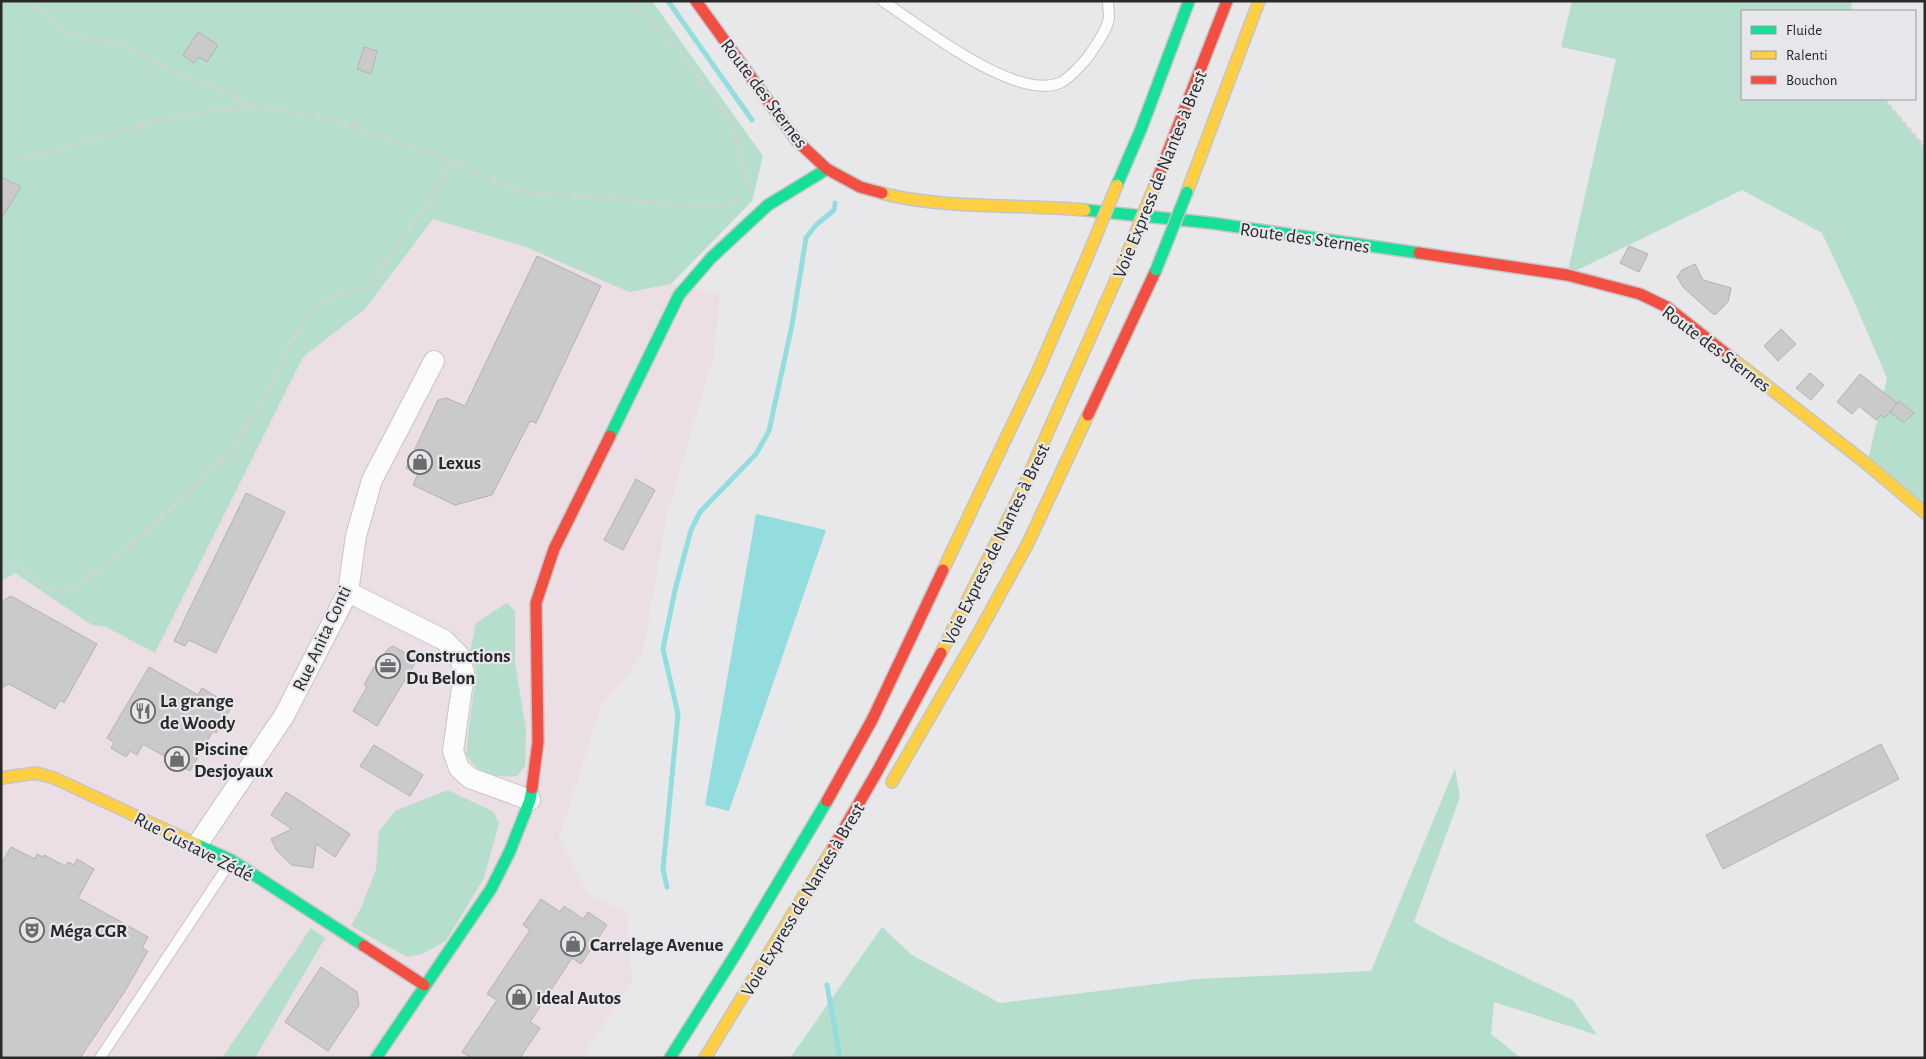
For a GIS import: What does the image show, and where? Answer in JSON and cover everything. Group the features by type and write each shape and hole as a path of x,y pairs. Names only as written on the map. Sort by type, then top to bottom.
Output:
{"main road":[{"name":"Route des Sternes","path":"696,1 797,141 827,169 860,187 901,199 979,206 1061,208 1211,223 1567,275 1640,294 1667,307 1867,464 1925,513"},
{"name":"Voie Express de Nantes à Brest","path":"670,1058 742,944 820,813 872,720 1038,370 1144,120 1190,1"},
{"name":"Voie Express de Nantes à Brest","path":"705,1058 830,856 902,727 982,572 1073,382 1155,185 1227,1"},
{"path":"887,790 978,634 1027,545 1156,270 1258,1"},
{"path":"376,1058 490,889 510,850 530,800 538,742 536,603 554,549 601,457 641,370 679,295 711,258 768,205 827,169"},
{"name":"Rue Gustave Zédé","path":"1,778 36,773 54,778 231,860 424,985"},
{"path":"830,856 855,834"}],"street":[{"name":"Rue Anita Conti","path":"197,845 284,716 348,592 356,536 372,480 434,361"},
{"path":"348,592 444,640 459,655 464,673 453,750 459,768 470,778 530,800"}],"lane":[{"path":"883,1 984,68 1013,80 1044,85 1060,82 1082,64 1100,39 1109,18 1108,1"},
{"path":"100,1058 231,860"}],"path":[{"path":"28,1 62,31 89,39 118,44 146,55 169,71 202,81 256,106 332,119 451,160 520,192 716,207 752,195 736,137 726,114 677,49 639,11 633,1"},
{"path":"1885,100 1925,148"},
{"path":"1,161 59,150 159,120 256,106"},
{"path":"1,570 18,566 48,588 58,592 69,591 107,565 193,489 233,448 271,386 290,342 316,307 326,299 366,287 378,276 398,242 414,225 426,208 451,160"}],"shaded area":[{"path":"433,219 526,247 671,284 720,294 715,352 667,514 643,655 601,706 559,838 587,893 627,913 632,981 582,1058 1,1058 1,581 15,573 92,625 106,627 155,653 303,357 365,309"}],"green space":[{"path":"1,1 652,1 763,156 752,201 671,284 629,292 526,247 433,219 365,309 303,357 155,653 106,627 92,625 15,573 1,581"},
{"path":"1572,1 1850,1 1852,10 1741,10 1741,100 1885,100 1925,148 1925,513 1867,464 1887,378 1822,233 1742,190 1567,275 1616,59 1561,47"},
{"path":"507,603 515,611 515,663 526,730 525,766 517,776 487,774 475,766 466,753 476,671 470,652 476,623"},
{"path":"1455,768 1460,797 1414,922 1445,939 1573,1000 1597,1035 1494,1002 1491,1034 1521,1058 790,1058 882,927 912,955 1000,1003 1197,979 1371,971"},
{"path":"448,790 494,812 499,823 484,878 446,941 422,954 407,957 351,926 362,906 376,869 379,831 395,811"},
{"path":"311,928 325,938 255,1058 222,1058"}],"water":[{"path":"756,514 826,530 729,811 705,805"}],"building":[{"path":"198,32 218,45 207,62 199,57 194,63 183,55"},
{"path":"364,47 377,51 371,74 357,69"},
{"path":"1,177 21,187 1,219"},
{"path":"1629,246 1648,254 1639,272 1620,263"},
{"path":"537,256 601,286 536,423 530,421 492,495 455,505 413,485 418,474 406,468 438,400 446,398 465,406"},
{"path":"1695,264 1703,280 1731,288 1728,302 1716,314 1713,314 1684,288 1677,277 1682,270"},
{"path":"1781,329 1796,344 1778,361 1764,346"},
{"path":"1810,373 1824,385 1811,400 1796,388"},
{"path":"1860,374 1897,403 1885,418 1881,415 1876,420 1859,406 1852,414 1837,402"},
{"path":"1899,401 1914,413 1904,423 1890,412"},
{"path":"636,479 655,490 623,550 604,540"},
{"path":"246,493 285,512 216,653 189,640 185,646 174,641"},
{"path":"11,596 97,644 64,703 60,700 55,709 9,684 1,688 1,602"},
{"path":"393,646 417,660 377,726 353,711 367,687 364,685 374,667 388,649"},
{"path":"149,667 198,695 202,688 232,706 216,733 213,731 190,771 143,744 137,755 130,751 126,757 111,748 114,742 107,738"},
{"path":"1881,744 1899,779 1723,869 1706,835"},
{"path":"374,745 423,775 410,796 360,766"},
{"path":"286,792 350,834 335,857 316,844 313,868 292,865 277,851 271,839 292,829 271,815"},
{"path":"11,847 35,859 37,854 43,857 44,855 65,866 68,862 74,865 77,859 94,869 78,898 148,937 142,948 148,951 125,991 80,1058 1,1058 1,864"},
{"name":"Ideal Autos","path":"541,899 560,912 564,906 583,919 588,912 607,925 581,964 572,958 530,1022 540,1028 520,1058 472,1058 462,1052 497,1000 487,994 530,930 523,925"},
{"path":"321,967 357,992 359,1005 328,1051 285,1022"}],"waterway":[{"path":"668,1 752,120"},
{"path":"667,887 663,869 678,714 663,649 675,590 691,530 700,512 756,454 769,431 792,325 806,238 816,225 834,210 835,203"},
{"path":"827,985 840,1058"}],"traffic: fast":[{"path":"1117,185 1141,129 1189,1"},
{"path":"610,436 679,295 711,258 768,205 827,169"},
{"path":"1156,270 1187,192"},
{"path":"1085,210 1211,223 1419,253"},
{"path":"376,1058 491,889 510,851 530,800 532,788"},
{"path":"670,1058 737,952 827,801"},
{"path":"196,844 231,860 364,946"}],"traffic: slow":[{"path":"1187,192 1259,1"},
{"path":"1086,260 1117,185"},
{"path":"1123,264 1155,185"},
{"path":"882,193 920,201 943,203 1085,210"},
{"path":"943,570 1038,371 1086,260"},
{"path":"941,653 1018,499 1123,264"},
{"path":"1734,360 1867,464 1925,513"},
{"path":"892,782 1027,545 1088,415"},
{"path":"1,778 36,773 54,778 196,844"},
{"path":"705,1058 833,848"}],"traffic: jam":[{"path":"696,1 797,141 827,169 860,187 882,193"},
{"path":"1155,185 1227,1"},
{"path":"1419,253 1567,275 1640,294 1667,307 1734,360"},
{"path":"1088,415 1156,270"},
{"path":"532,788 538,742 536,603 554,549 610,436"},
{"path":"827,801 872,720 943,570"},
{"path":"833,848 878,770 941,653"},
{"path":"364,946 424,985"}],"place":[{"name":"Lexus","path":"420,462"},
{"name":"Constructions Du Belon","path":"388,666"},
{"name":"La grange de Woody","path":"143,711"},
{"name":"Piscine Desjoyaux","path":"177,759"},
{"name":"Méga CGR","path":"32,930"},
{"name":"Carrelage Avenue","path":"573,944"},
{"name":"Ideal Autos","path":"519,997"}]}
